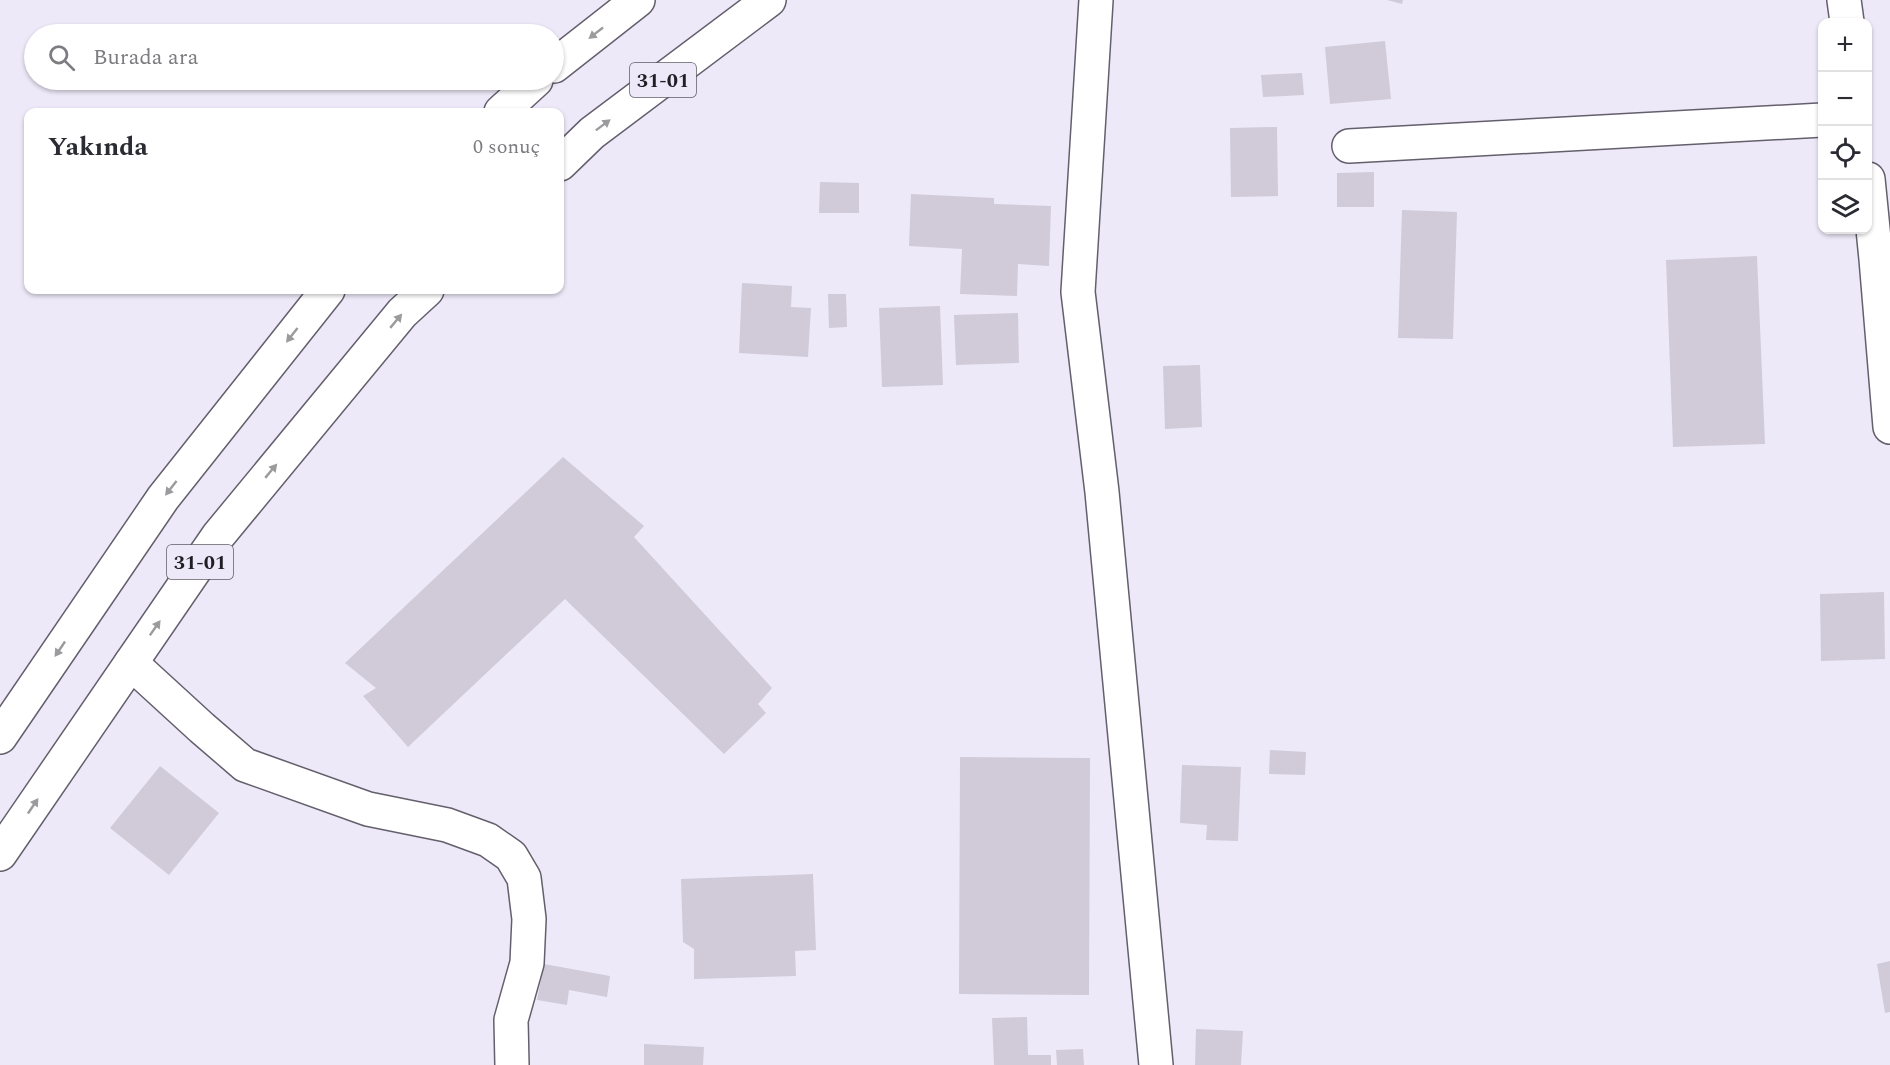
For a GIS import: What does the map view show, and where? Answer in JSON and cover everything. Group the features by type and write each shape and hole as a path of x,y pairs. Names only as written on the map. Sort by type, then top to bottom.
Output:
{"main road":[{"path":"564,58 638,0"},
{"name":"31-01","path":"564,160 592,133 770,0"},
{"path":"1096,0 1078,292 1102,492 1156,1065"},
{"path":"1844,0 1846,18"},
{"path":"505,108 525,90"},
{"path":"1349,146 1818,120"},
{"path":"1868,180 1890,427"},
{"name":"31-01","path":"0,737 163,498 325,294"},
{"name":"31-01","path":"0,854 218,536 402,313 423,294"},
{"path":"131,663 245,765 368,809 447,825 488,840 511,856 524,878 529,919 527,963 511,1020 512,1065"}],"building":[{"path":"1387,0 1403,0 1402,4"},
{"path":"1385,41 1391,99 1330,104 1325,47"},
{"path":"1302,73 1304,95 1263,97 1261,75"},
{"path":"1277,127 1278,196 1231,197 1230,128"},
{"path":"1374,172 1374,207 1337,207 1337,173"},
{"path":"820,182 859,183 859,213 819,213"},
{"path":"911,194 994,198 994,204 1051,206 1049,266 1018,264 1017,296 960,294 962,249 909,246"},
{"path":"1402,210 1457,212 1453,339 1398,338"},
{"path":"1757,256 1765,444 1673,447 1666,260"},
{"path":"742,283 792,286 791,307 811,308 808,357 739,353"},
{"path":"828,294 846,294 847,327 829,328"},
{"path":"940,306 943,385 882,387 879,308"},
{"path":"1018,313 1019,363 956,365 954,315"},
{"path":"1200,365 1202,427 1165,429 1163,366"},
{"path":"563,457 644,526 634,537 772,688 758,704 766,713 724,754 565,599 408,747 363,696 376,688 345,663"},
{"path":"1884,592 1885,659 1821,661 1820,594"},
{"path":"1270,750 1306,752 1305,775 1269,774"},
{"path":"960,757 1090,758 1089,995 959,994"},
{"path":"1182,765 1241,767 1238,841 1206,840 1207,825 1180,823"},
{"path":"160,766 219,813 169,875 110,828"},
{"path":"813,874 816,950 795,951 796,976 694,979 694,949 683,942 681,879"},
{"path":"1890,961 1890,1012 1885,1013 1877,964"},
{"path":"544,964 610,976 607,997 569,990 567,1005 537,1000"},
{"path":"1027,1017 1028,1055 1051,1055 1051,1065 994,1065 992,1018"},
{"path":"1196,1029 1243,1031 1241,1065 1195,1065"},
{"path":"644,1044 704,1047 703,1065 644,1065"},
{"path":"1083,1049 1084,1065 1057,1065 1056,1050"}]}
